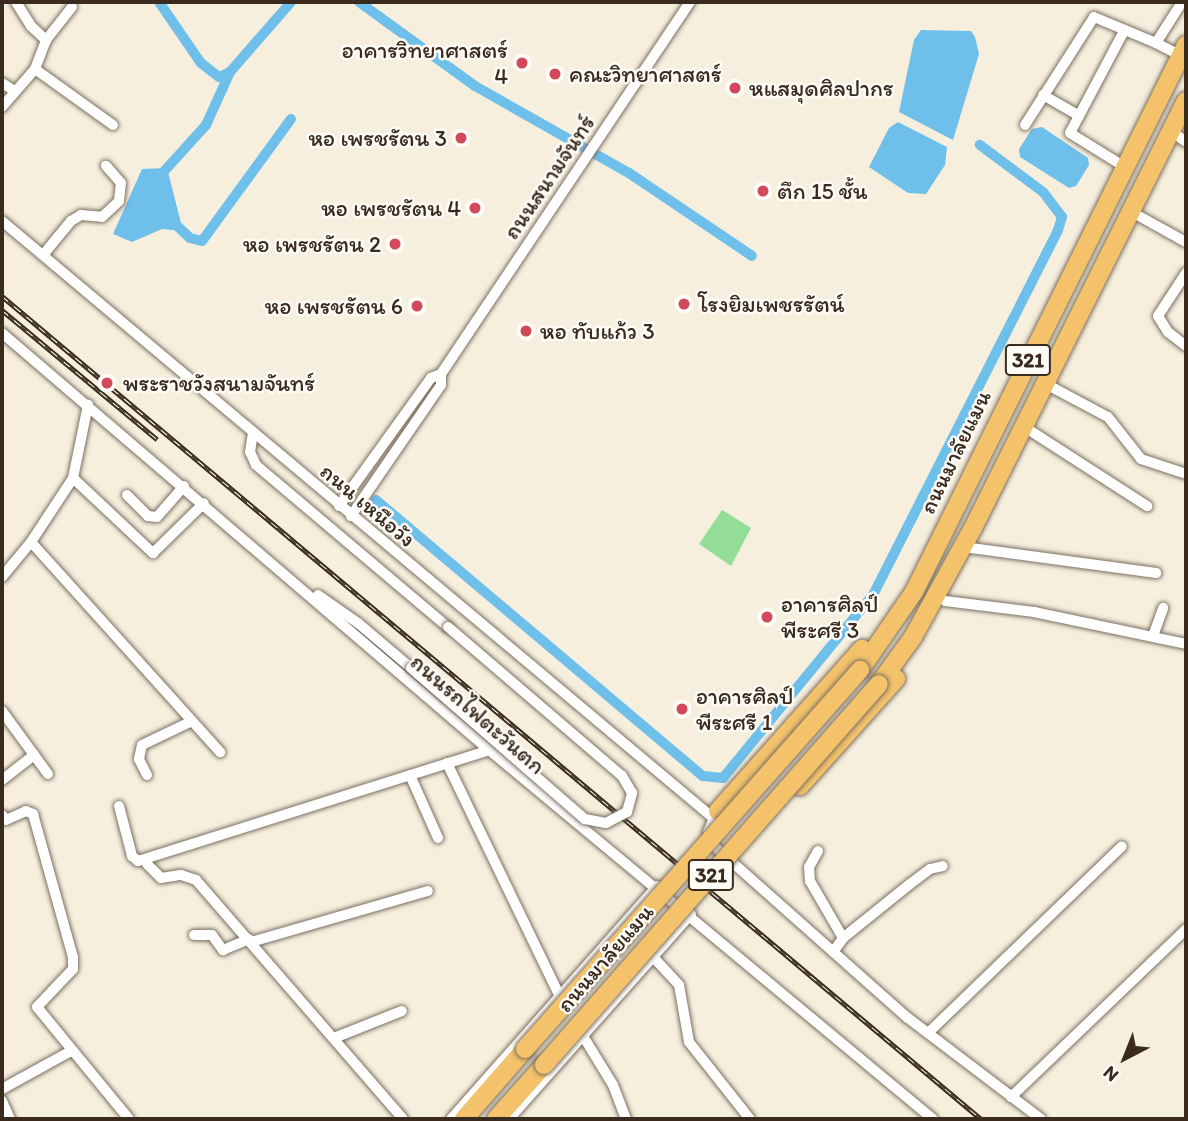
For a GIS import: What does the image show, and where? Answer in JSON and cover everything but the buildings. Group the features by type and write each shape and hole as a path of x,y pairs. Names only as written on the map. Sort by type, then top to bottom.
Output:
{"highway":[{"name":"ถนนมาลัยแมน","path":"464,1119 860,670 914,592 1183,51"},
{"name":"ถนนมาลัยแมน","path":"496,1119 879,684 936,599 1186,101"},
{"path":"731,861 897,678 945,601 1012,465 1021,430"},
{"path":"715,814 858,654 954,510"}],"street":[{"path":"16,2 31,26 46,40"},
{"name":"ถนนสนามจันทร์","path":"351,516 441,385 441,374 690,2"},
{"path":"1156,43 1182,2"},
{"path":"2,107 13,90 34,69 46,40 72,7"},
{"path":"1025,125 1094,17 1124,31 1183,51"},
{"path":"1124,31 1070,133 1075,139 1125,167"},
{"path":"34,69 113,125"},
{"path":"2,83 13,90"},
{"path":"1043,95 1078,115"},
{"path":"1171,131 1186,142"},
{"path":"43,255 71,221 82,215 102,217 119,201 121,183 106,166"},
{"path":"1130,211 1186,242"},
{"name":"ถนน เหนือวัง","path":"2,221 338,506 715,814"},
{"path":"1186,274 1158,316 1168,332 1186,346"},
{"name":"ถนนรถไฟตะวันตก","path":"2,332 489,750 657,886 933,1119"},
{"name":"ถนนสนามจันทร์","path":"338,506 431,378 441,374"},
{"path":"1044,383 1108,417 1141,459 1186,474"},
{"path":"2,577 32,542 73,478 88,405"},
{"path":"1021,430 1147,506"},
{"path":"253,433 250,452 256,465 622,776 632,793 627,812 606,823 585,819 340,608 308,592"},
{"path":"73,478 153,553 204,503"},
{"path":"127,495 148,516 157,517 184,486"},
{"path":"32,542 220,752"},
{"path":"971,548 1156,573"},
{"path":"945,601 1186,644"},
{"path":"1153,636 1163,608"},
{"path":"2,711 48,774"},
{"path":"147,775 139,759 142,745 192,720"},
{"path":"118,806 131,856 138,860 489,750"},
{"path":"2,780 34,755"},
{"path":"447,763 559,995"},
{"path":"410,775 438,838"},
{"name":"321","path":"731,861 714,846 708,832 715,814 730,808 742,813 750,822 751,838"},
{"path":"3,820 26,811 33,814 73,957 73,969 37,1007 129,1119"},
{"path":"928,1033 1122,846"},
{"path":"818,851 809,867 810,881 843,938"},
{"path":"731,861 928,1033 1041,1119"},
{"path":"147,864 161,878 181,875 195,880 403,1119"},
{"path":"833,952 843,938 930,869 943,866"},
{"path":"451,1119 657,886"},
{"path":"194,934 212,935 223,950 428,891"},
{"path":"509,1119 691,915"},
{"path":"627,918 633,934 657,954 679,985 689,1042 750,1119"},
{"path":"1011,1097 1186,929"},
{"path":"334,1038 402,1011"},
{"path":"583,1036 613,1085 626,1119"},
{"path":"2,1089 71,1051"},
{"path":"2,1101 10,1119"}],"green space":[{"path":"722,510 751,528 731,566 699,544"}],"water":[{"path":"921,30 971,31 975,37 979,54 953,140 899,112 914,40"},
{"path":"898,122 947,147 945,165 926,194 908,193 869,167 889,128"},
{"path":"1042,127 1088,158 1089,165 1076,186 1069,188 1020,157 1019,149 1032,129"},
{"path":"167,168 183,231 162,229 132,242 113,234 142,169"}],"waterway":[{"path":"159,2 201,63 219,77 230,72 291,2"},
{"path":"359,2 475,86 629,173 752,256"},
{"path":"158,178 206,125 230,72"},
{"path":"174,223 190,238 202,241 291,119"},
{"path":"376,500 703,776 723,778 873,595 1058,230 1062,217 1043,192 980,145"}],"railway":[{"path":"2,296 981,1119"},
{"path":"2,310 157,439"}],"place":[{"name":"อาคารวิทยาศาสตร์ 4","path":"522,63"},
{"name":"คณะวิทยาศาสตร์","path":"555,74"},
{"name":"หแสมุดศิลปากร","path":"735,88"},
{"name":"หอ เพรชรัตน 3","path":"461,138"},
{"name":"ตึก 15 ชั้น","path":"763,191"},
{"name":"หอ เพรชรัตน 4","path":"475,208"},
{"name":"หอ เพรชรัตน 2","path":"395,244"},
{"name":"โรงยิมเพชรรัตน์","path":"684,304"},
{"name":"หอ เพรชรัตน 6","path":"417,306"},
{"name":"หอ ทับแก้ว 3","path":"526,331"},
{"name":"พระราชวังสนามจันทร์","path":"107,383"},
{"name":"อาคารศิลป์ พีระศรี 3","path":"767,617"},
{"name":"อาคารศิลป์ พีระศรี 1","path":"682,709"}]}
